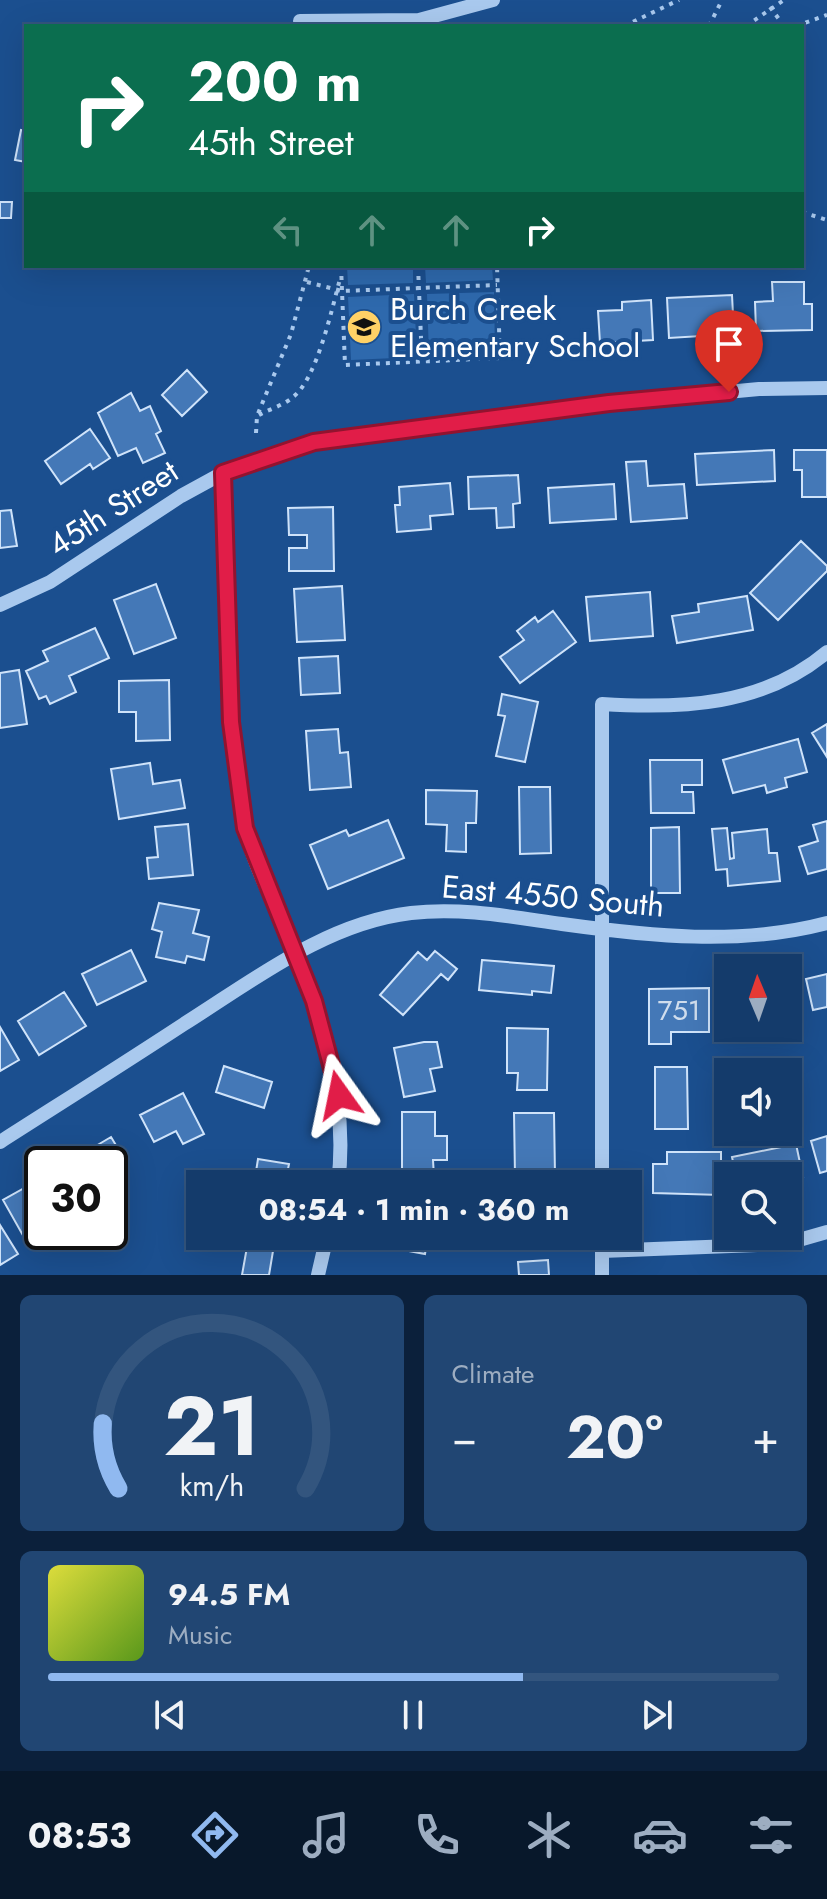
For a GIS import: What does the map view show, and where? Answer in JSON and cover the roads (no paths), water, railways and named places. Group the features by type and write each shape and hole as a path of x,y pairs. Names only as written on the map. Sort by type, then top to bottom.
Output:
{"street":[{"path":"300,21 419,20 493,0"},
{"name":"45th Street","path":"0,605 50,582 181,496 223,473 314,442 609,403 759,389 827,388"},
{"path":"223,473 234,759 245,828 314,1001 339,1095 343,1144 340,1170"},
{"path":"602,1170 602,704 670,708 705,705 783,681 827,652"},
{"name":"East 4550 South","path":"0,1142 294,954 371,921 411,913 470,911 600,929 702,938 767,934 827,923"},
{"path":"642,1244 785,1244 827,1232"},
{"path":"318,1275 324,1250"},
{"path":"602,1250 602,1275"}],"place":[{"name":"Burch Creek Elementary School","path":"364,327"}]}
